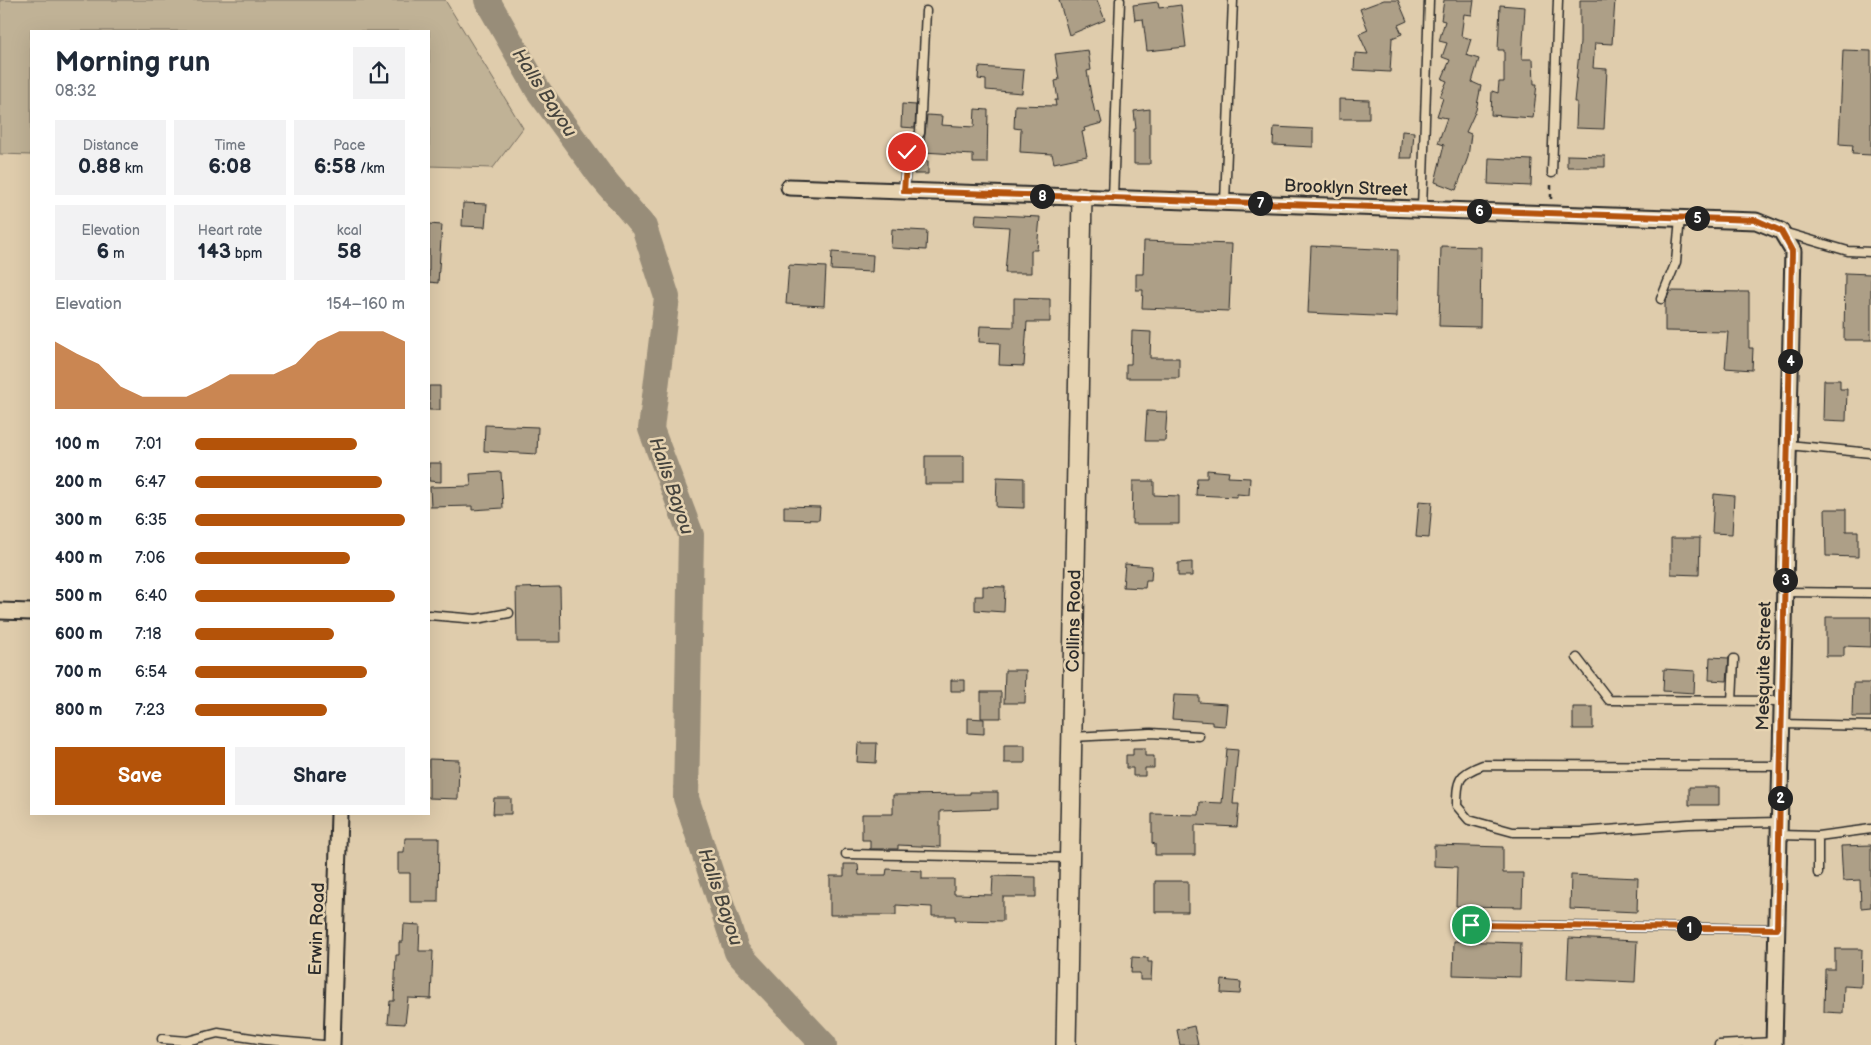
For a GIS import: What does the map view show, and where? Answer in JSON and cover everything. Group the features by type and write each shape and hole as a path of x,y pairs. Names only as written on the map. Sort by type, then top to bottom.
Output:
{"street":[{"name":"Brooklyn Street","path":"789,187 1756,220 1781,231"},
{"name":"Collins Road","path":"1066,1045 1082,197"},
{"name":"Mesquite Street","path":"1774,1044 1792,251 1781,231"},
{"path":"0,611 30,612"},
{"name":"Erwin Road","path":"332,1045 339,815"}],"lane":[{"path":"1113,198 1120,0"},
{"path":"1226,202 1233,0"},
{"path":"1422,209 1429,0"},
{"path":"1552,173 1558,0"},
{"path":"904,191 907,152 920,133 926,11"},
{"path":"1661,299 1676,262 1680,218"},
{"path":"1781,231 1848,251 1871,252"},
{"path":"1788,446 1871,453"},
{"path":"1785,592 1871,593"},
{"path":"430,614 476,619 509,613"},
{"path":"1576,658 1609,700 1782,701"},
{"path":"1732,702 1734,659"},
{"path":"1782,724 1871,726"},
{"path":"1072,737 1151,733 1199,736"},
{"path":"1781,766 1483,765 1466,771 1457,786 1457,806 1468,820 1513,832 1580,832 1688,824 1779,829 1818,836 1871,829"},
{"path":"1818,836 1818,873"},
{"path":"846,854 1070,858"},
{"path":"1471,925 1777,929"},
{"path":"162,1039 187,1040 201,1035 218,1033 265,1040 323,1045"},
{"path":"1719,1045 1774,1044"}],"path":[{"path":"1550,214 1552,173"}],"shaded area":[{"path":"0,0 445,0 523,128 493,168 430,166 430,30 30,30 30,155 0,154"}],"building":[{"path":"1059,0 1097,0 1105,20 1069,35"},
{"path":"1384,0 1398,0 1407,21 1398,25 1402,34 1392,38 1390,72 1354,70 1355,53 1368,54 1359,34 1368,30 1360,9"},
{"path":"1444,0 1474,0 1472,15 1464,14 1461,36 1471,39 1466,55 1479,59 1472,82 1481,86 1476,110 1466,132 1471,134 1468,157 1456,190 1435,182 1444,145 1438,143 1447,118 1437,116 1443,98 1440,97 1447,81 1442,79 1450,60 1442,57 1447,43 1439,41 1445,21 1441,20"},
{"path":"1580,0 1615,0 1612,44 1595,43 1593,68 1607,69 1604,129 1576,128 1577,102 1574,102 1580,42"},
{"path":"1158,2 1159,8 1181,5 1186,47 1147,51 1143,19 1135,20 1133,5"},
{"path":"1500,5 1525,7 1522,59 1533,59 1534,84 1537,84 1533,118 1491,115 1492,91 1498,93 1499,82 1504,82 1504,50 1498,50"},
{"path":"1088,50 1091,70 1087,71 1091,95 1095,113 1099,112 1102,123 1084,128 1085,131 1082,132 1087,156 1054,163 1052,154 1020,152 1021,129 1014,128 1015,105 1056,106 1055,100 1058,100 1055,81 1059,80 1055,54"},
{"path":"1843,50 1871,51 1871,155 1852,154 1853,145 1839,144"},
{"path":"979,67 1024,70 1022,93 986,90 986,80 978,79"},
{"path":"1339,99 1369,100 1369,119 1339,119"},
{"path":"902,104 916,105 915,128 901,127"},
{"path":"975,109 988,110 987,163 973,163 973,155 923,152 927,115 942,116 941,125 974,127"},
{"path":"1150,109 1150,164 1134,164 1134,129 1136,129 1134,111"},
{"path":"1274,127 1313,129 1313,147 1273,145"},
{"path":"1402,131 1414,132 1412,158 1400,158"},
{"path":"1567,155 1605,156 1605,167 1567,167"},
{"path":"1489,158 1532,160 1531,186 1488,184"},
{"path":"914,161 928,161 928,174 914,174"},
{"path":"463,203 487,204 485,227 462,226"},
{"path":"976,214 1040,217 1037,250 1031,250 1031,273 1005,273 1009,227 975,225"},
{"path":"430,224 442,225 438,283 430,282"},
{"path":"892,229 927,231 926,250 891,248"},
{"path":"1144,241 1232,244 1229,311 1142,308 1143,290 1136,290 1136,274 1143,274"},
{"path":"1311,246 1398,250 1397,317 1308,313"},
{"path":"1441,246 1481,247 1480,327 1439,326"},
{"path":"832,252 873,255 872,272 831,270"},
{"path":"789,265 826,267 824,306 786,304"},
{"path":"1845,273 1871,274 1871,340 1844,340"},
{"path":"1670,291 1749,292 1749,348 1753,348 1752,370 1725,368 1728,332 1665,331 1665,303"},
{"path":"1014,298 1050,299 1050,322 1027,322 1024,366 999,365 1000,343 979,342 980,326 1014,327"},
{"path":"1132,331 1151,332 1150,358 1179,358 1179,378 1126,378 1126,364 1131,364"},
{"path":"1824,380 1840,380 1840,389 1847,389 1846,421 1823,420"},
{"path":"430,386 440,386 440,410 430,410"},
{"path":"1147,411 1167,412 1165,441 1145,441"},
{"path":"485,425 538,427 537,454 484,451"},
{"path":"925,456 964,456 964,484 925,484"},
{"path":"430,463 441,463 441,482 430,481"},
{"path":"1207,470 1229,472 1228,477 1250,478 1249,495 1237,494 1237,497 1196,495 1197,478 1207,478"},
{"path":"501,472 503,508 472,510 472,506 431,507 430,487 471,486 470,474"},
{"path":"997,477 1024,478 1024,508 996,507"},
{"path":"1133,481 1154,481 1154,495 1179,496 1179,524 1132,524"},
{"path":"1714,494 1734,496 1732,534 1712,533"},
{"path":"1419,501 1432,502 1429,538 1416,537"},
{"path":"784,506 820,507 819,520 784,519"},
{"path":"1825,509 1846,509 1846,531 1858,531 1858,557 1826,556"},
{"path":"1671,538 1700,538 1699,575 1671,574"},
{"path":"1192,562 1192,576 1178,576 1178,563"},
{"path":"1125,564 1152,566 1151,580 1146,580 1145,588 1123,587"},
{"path":"983,586 1005,587 1004,612 975,610 975,596 983,596"},
{"path":"560,587 561,642 517,642 516,588"},
{"path":"1826,617 1871,617 1871,647 1844,646 1844,656 1826,656"},
{"path":"1710,657 1729,658 1727,681 1709,680"},
{"path":"1664,669 1695,671 1694,693 1663,691"},
{"path":"1005,670 1026,670 1025,703 1004,703"},
{"path":"951,680 965,680 965,691 951,691"},
{"path":"1853,683 1871,683 1871,717 1852,717"},
{"path":"981,692 1001,692 1001,718 981,718"},
{"path":"1174,695 1199,696 1199,702 1227,704 1225,726 1212,725 1212,722 1172,719"},
{"path":"1573,707 1593,707 1593,729 1573,729"},
{"path":"968,718 984,719 984,734 968,733"},
{"path":"858,743 877,743 876,763 857,762"},
{"path":"1004,745 1025,745 1025,763 1004,763"},
{"path":"1133,748 1145,748 1145,756 1154,756 1154,768 1145,768 1145,776 1133,776 1133,768 1126,768 1126,755 1133,755"},
{"path":"1227,749 1238,750 1233,804 1239,804 1237,827 1195,825 1195,855 1155,855 1155,844 1152,843 1152,814 1199,815 1200,802 1222,803"},
{"path":"430,759 459,760 458,799 430,798"},
{"path":"1689,787 1719,787 1719,805 1689,805"},
{"path":"970,792 998,792 998,809 940,811 940,847 898,845 898,849 870,849 870,840 862,840 862,814 893,814 893,795 970,794"},
{"path":"494,798 511,798 511,814 493,814"},
{"path":"405,838 439,838 438,902 410,902 410,873 398,873 398,852 404,852"},
{"path":"1434,845 1503,847 1503,873 1523,873 1522,907 1456,906 1457,867 1434,866"},
{"path":"1871,845 1871,907 1861,908 1860,880 1843,881 1841,846"},
{"path":"844,864 858,864 859,875 886,875 887,869 922,871 922,879 954,879 954,894 992,895 993,876 1036,877 1036,897 1003,897 1003,921 955,920 955,916 932,916 932,907 896,905 896,915 830,915 830,876 844,876"},
{"path":"1571,875 1638,878 1637,912 1570,909"},
{"path":"1155,881 1188,881 1188,912 1155,912"},
{"path":"404,924 420,925 419,951 433,951 431,999 408,998 405,1024 388,1023 390,1001 394,1001 396,955 399,955 399,942 403,942"},
{"path":"1569,938 1637,941 1635,982 1567,979"},
{"path":"1454,941 1521,943 1520,977 1453,975"},
{"path":"1835,949 1862,949 1861,987 1844,986 1843,1013 1824,1012 1825,969 1835,969"},
{"path":"1132,957 1148,958 1148,962 1152,962 1151,980 1140,980 1140,973 1131,973"},
{"path":"1222,980 1241,982 1240,994 1221,993"},
{"path":"1194,1026 1198,1045 1180,1045 1177,1030"}],"waterway":[{"name":"Halls Bayou","path":"487,0 538,90 600,175 644,227 667,297 651,429 691,535 686,798 737,952 824,1045"}],"route":[{"path":"907,152 904,191 1756,220 1781,231 1792,251 1777,929 1471,925"}]}
